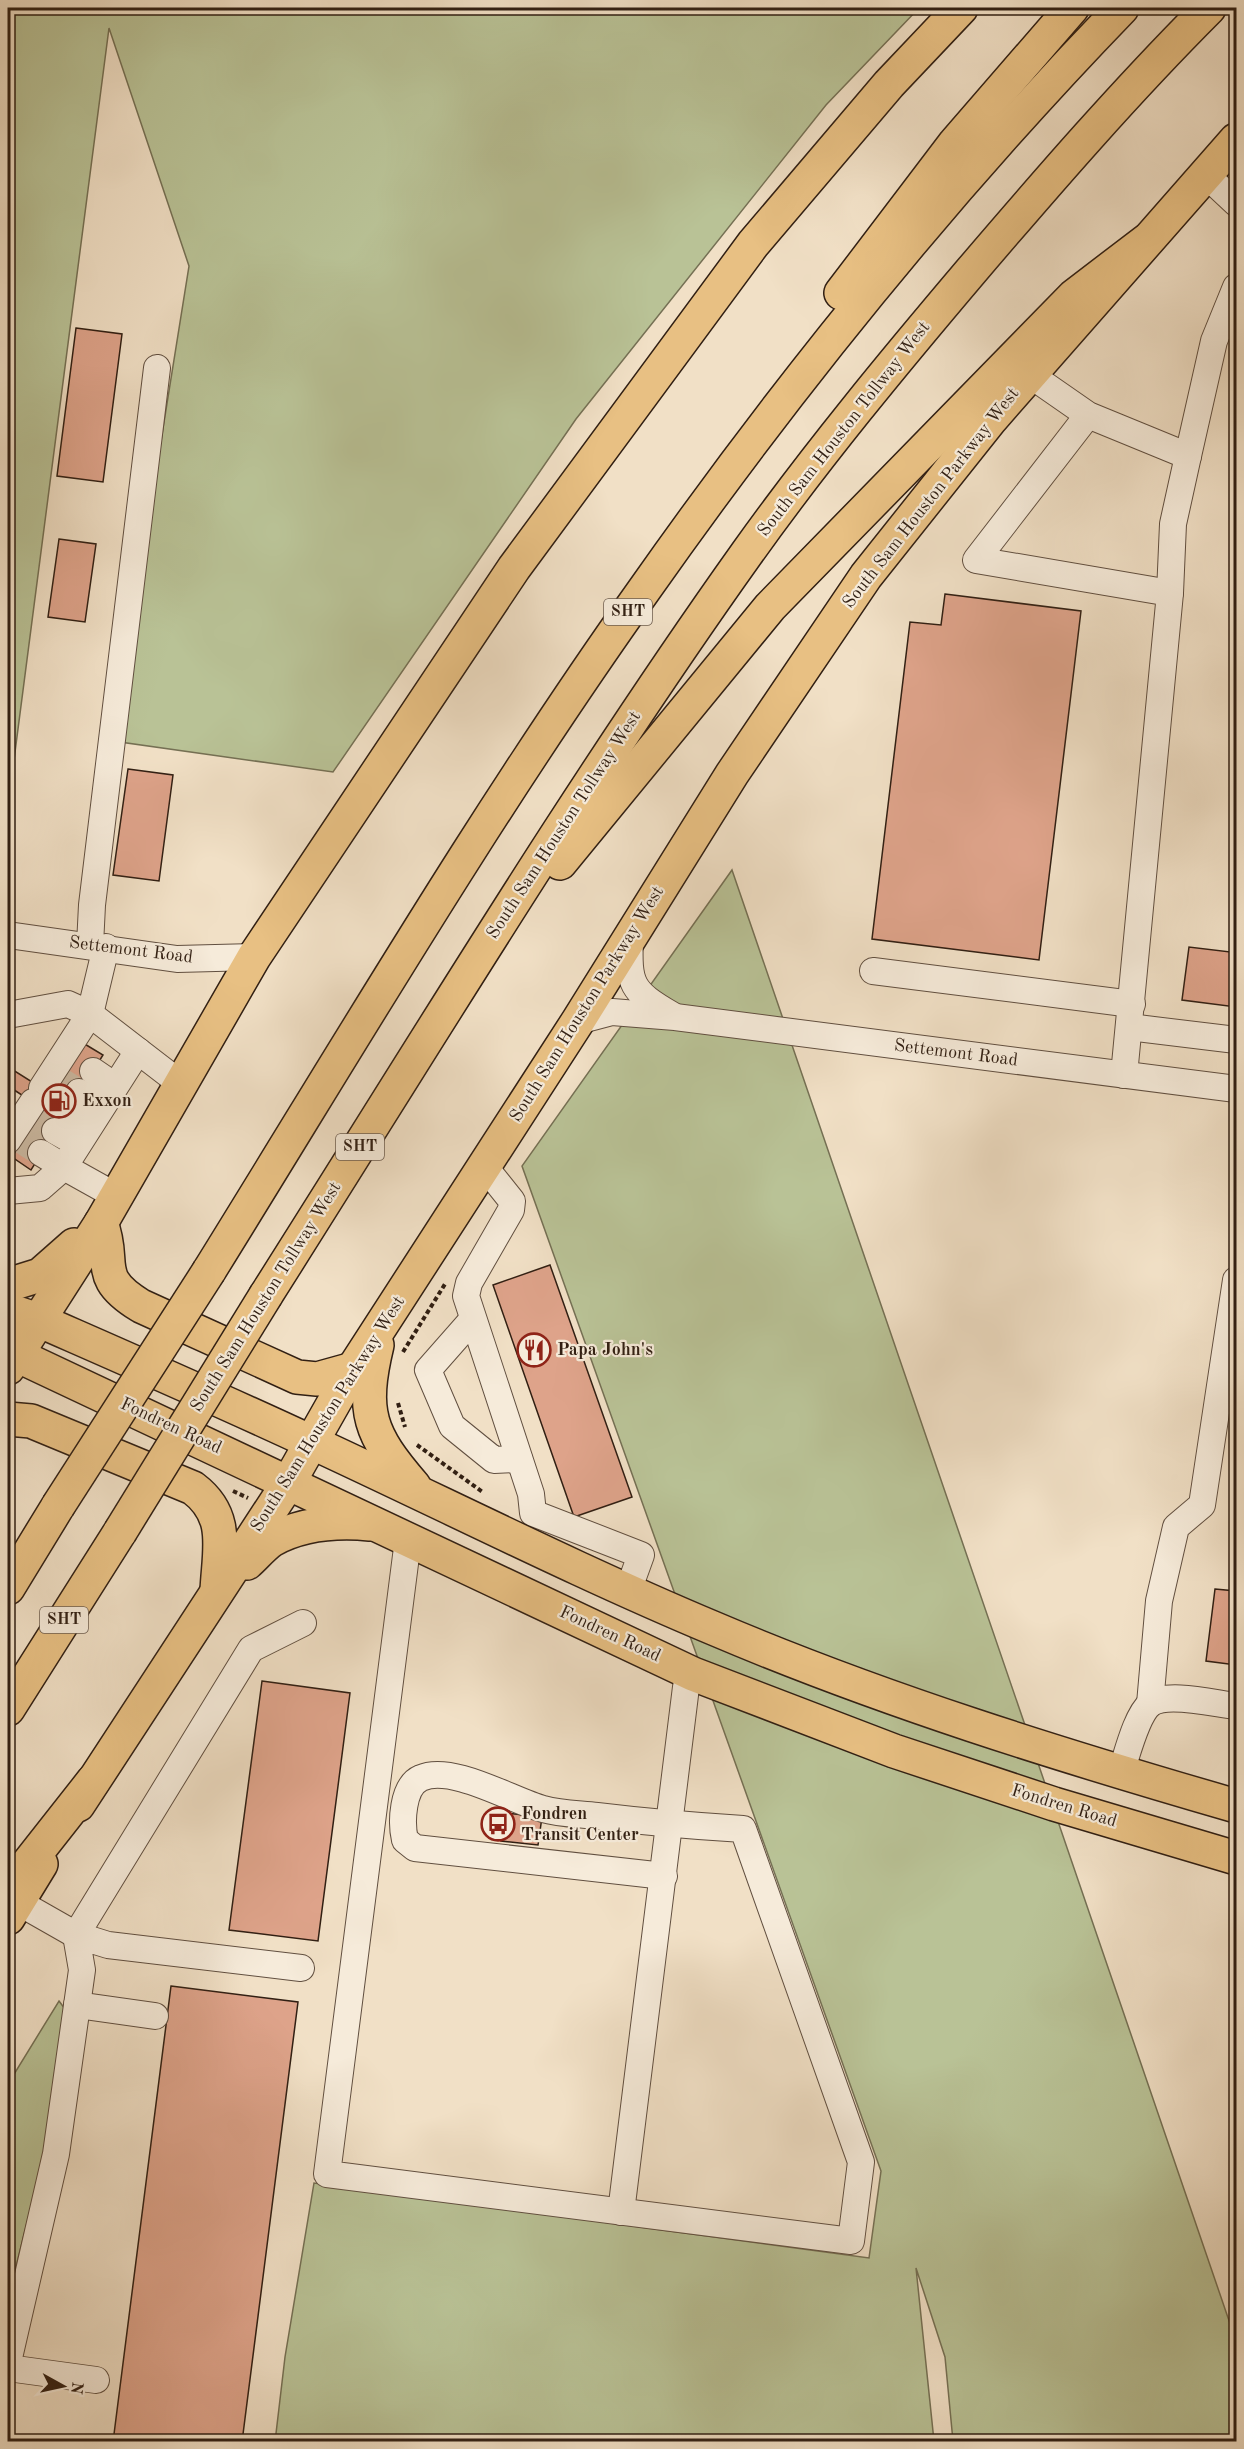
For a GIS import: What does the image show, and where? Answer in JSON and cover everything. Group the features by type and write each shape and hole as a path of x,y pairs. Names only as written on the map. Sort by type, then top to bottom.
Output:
{"main road":[{"path":"10,1357 38,1320 108,1209 255,957 514,568 739,263 889,84 961,8"},
{"path":"643,591 815,330 878,243 955,143 1072,8"},
{"name":"SHT","path":"8,1588 209,1271 478,837 643,591 736,463 856,306 1023,112 1122,8"},
{"name":"South Sam Houston Tollway West","path":"8,1709 452,998 658,682 749,550 907,347 1037,195 1209,8"},
{"name":"South Sam Houston Parkway West","path":"11,1903 289,1482 353,1368 578,1021 732,774 866,576 1029,374 1236,140"},
{"path":"452,998 770,607 1074,296 1146,241"},
{"path":"8,1285 40,1275 108,1209"},
{"path":"108,1209 106,1268 125,1296 141,1306 297,1377 317,1379 353,1368"},
{"path":"8,1310 38,1320 311,1442 421,1494 525,1527 628,1591 716,1630 885,1694 1065,1756 1236,1806"},
{"path":"382,1324 370,1372 368,1401 370,1418 387,1455 421,1494"},
{"name":"Fondren Road","path":"10,1357 289,1482 693,1674 894,1751 1105,1819 1236,1858"},
{"path":"8,1419 31,1422 41,1426 193,1488 209,1500 219,1519 217,1591"},
{"path":"217,1591 271,1541 300,1529 349,1522 375,1524"},
{"path":"693,1674 716,1630"},
{"path":"1105,1819 1121,1772"}],"street":[{"path":"1205,174 1236,204"},
{"path":"1124,1075 1170,593 1173,524 1214,341 1236,287"},
{"path":"108,1209 64,1167 47,1104 90,1014 98,946 92,904 157,368"},
{"path":"1029,374 1088,415 1188,456"},
{"path":"1088,415 976,560 1170,593"},
{"name":"Settemont Road","path":"8,936 98,946 177,959 255,957"},
{"name":"Settemont Road","path":"630,936 629,967 637,992 675,1017"},
{"path":"873,971 1131,1016 1236,1040"},
{"path":"8,1015 68,1004 90,1014 181,1084"},
{"name":"Settemont Road","path":"578,1021 612,1012 675,1017 1236,1089"},
{"path":"8,1191 40,1188 64,1167 138,1050"},
{"path":"47,1104 96,1116"},
{"path":"47,1104 96,1116"},
{"path":"484,1166 512,1201 512,1210 469,1283 466,1296 531,1494 525,1527"},
{"path":"1121,1772 1137,1726 1150,1704 1159,1601 1176,1527 1202,1505 1236,1280"},
{"path":"472,1320 428,1370 452,1426 494,1460 519,1459"},
{"path":"408,1539 327,2174 851,2241 861,2162 743,1829 670,1825 543,1809 471,1780 429,1775 419,1778 408,1793 402,1828 405,1840 415,1848 664,1876"},
{"path":"8,2362 56,2154 82,1970 76,1935 250,1649 303,1623"},
{"path":"621,2212 686,1687 693,1674"},
{"path":"1150,1704 1170,1697 1236,1706"},
{"path":"376,1790 408,1793"},
{"path":"11,1903 76,1935 108,1946 301,1968"},
{"path":"77,2005 155,2016"},
{"path":"8,2368 96,2380"}],"path":[{"path":"402,1353 451,1275"},
{"path":"397,1400 406,1429"},
{"path":"409,1439 453,1473 493,1498"}],"green space":[{"path":"8,8 919,8 826,105 576,419 333,772 113,741 189,266 109,28 8,806"},
{"path":"732,870 1236,2341 1236,2441 953,2441 945,2357 916,2268 934,2441 275,2442 285,2357 314,2183 869,2258 881,2171 522,1166"},
{"path":"59,2001 77,2025 8,2298 8,2084"}],"building":[{"path":"76,328 122,334 103,482 57,476"},
{"path":"59,539 96,544 85,622 48,617"},
{"path":"945,594 1081,611 1039,960 872,939 910,622 941,625"},
{"path":"128,769 173,775 159,881 113,875"},
{"path":"1236,897 1236,1007 1182,1000 1189,947 1230,952"},
{"path":"83,1043 103,1055 31,1170 12,1157 42,1108 8,1086 8,1071 10,1068 51,1094"},
{"path":"550,1265 632,1497 574,1517 493,1285"},
{"path":"1215,1589 1236,1591 1236,1665 1206,1661"},
{"path":"262,1681 350,1693 318,1941 229,1930"},
{"path":"505,1813 542,1817 538,1845 501,1841"},
{"path":"171,1986 298,2002 242,2442 113,2442"}],"tunnel":[{"path":"60,1080 79,1092"},
{"path":"37,1095 67,1113"},
{"path":"35,1120 55,1131"},
{"path":"22,1141 41,1153"}],"place":[{"name":"Exxon","path":"59,1101"},
{"name":"Papa John's","path":"534,1350"},
{"name":"Fondren Transit Center","path":"498,1824"}]}
